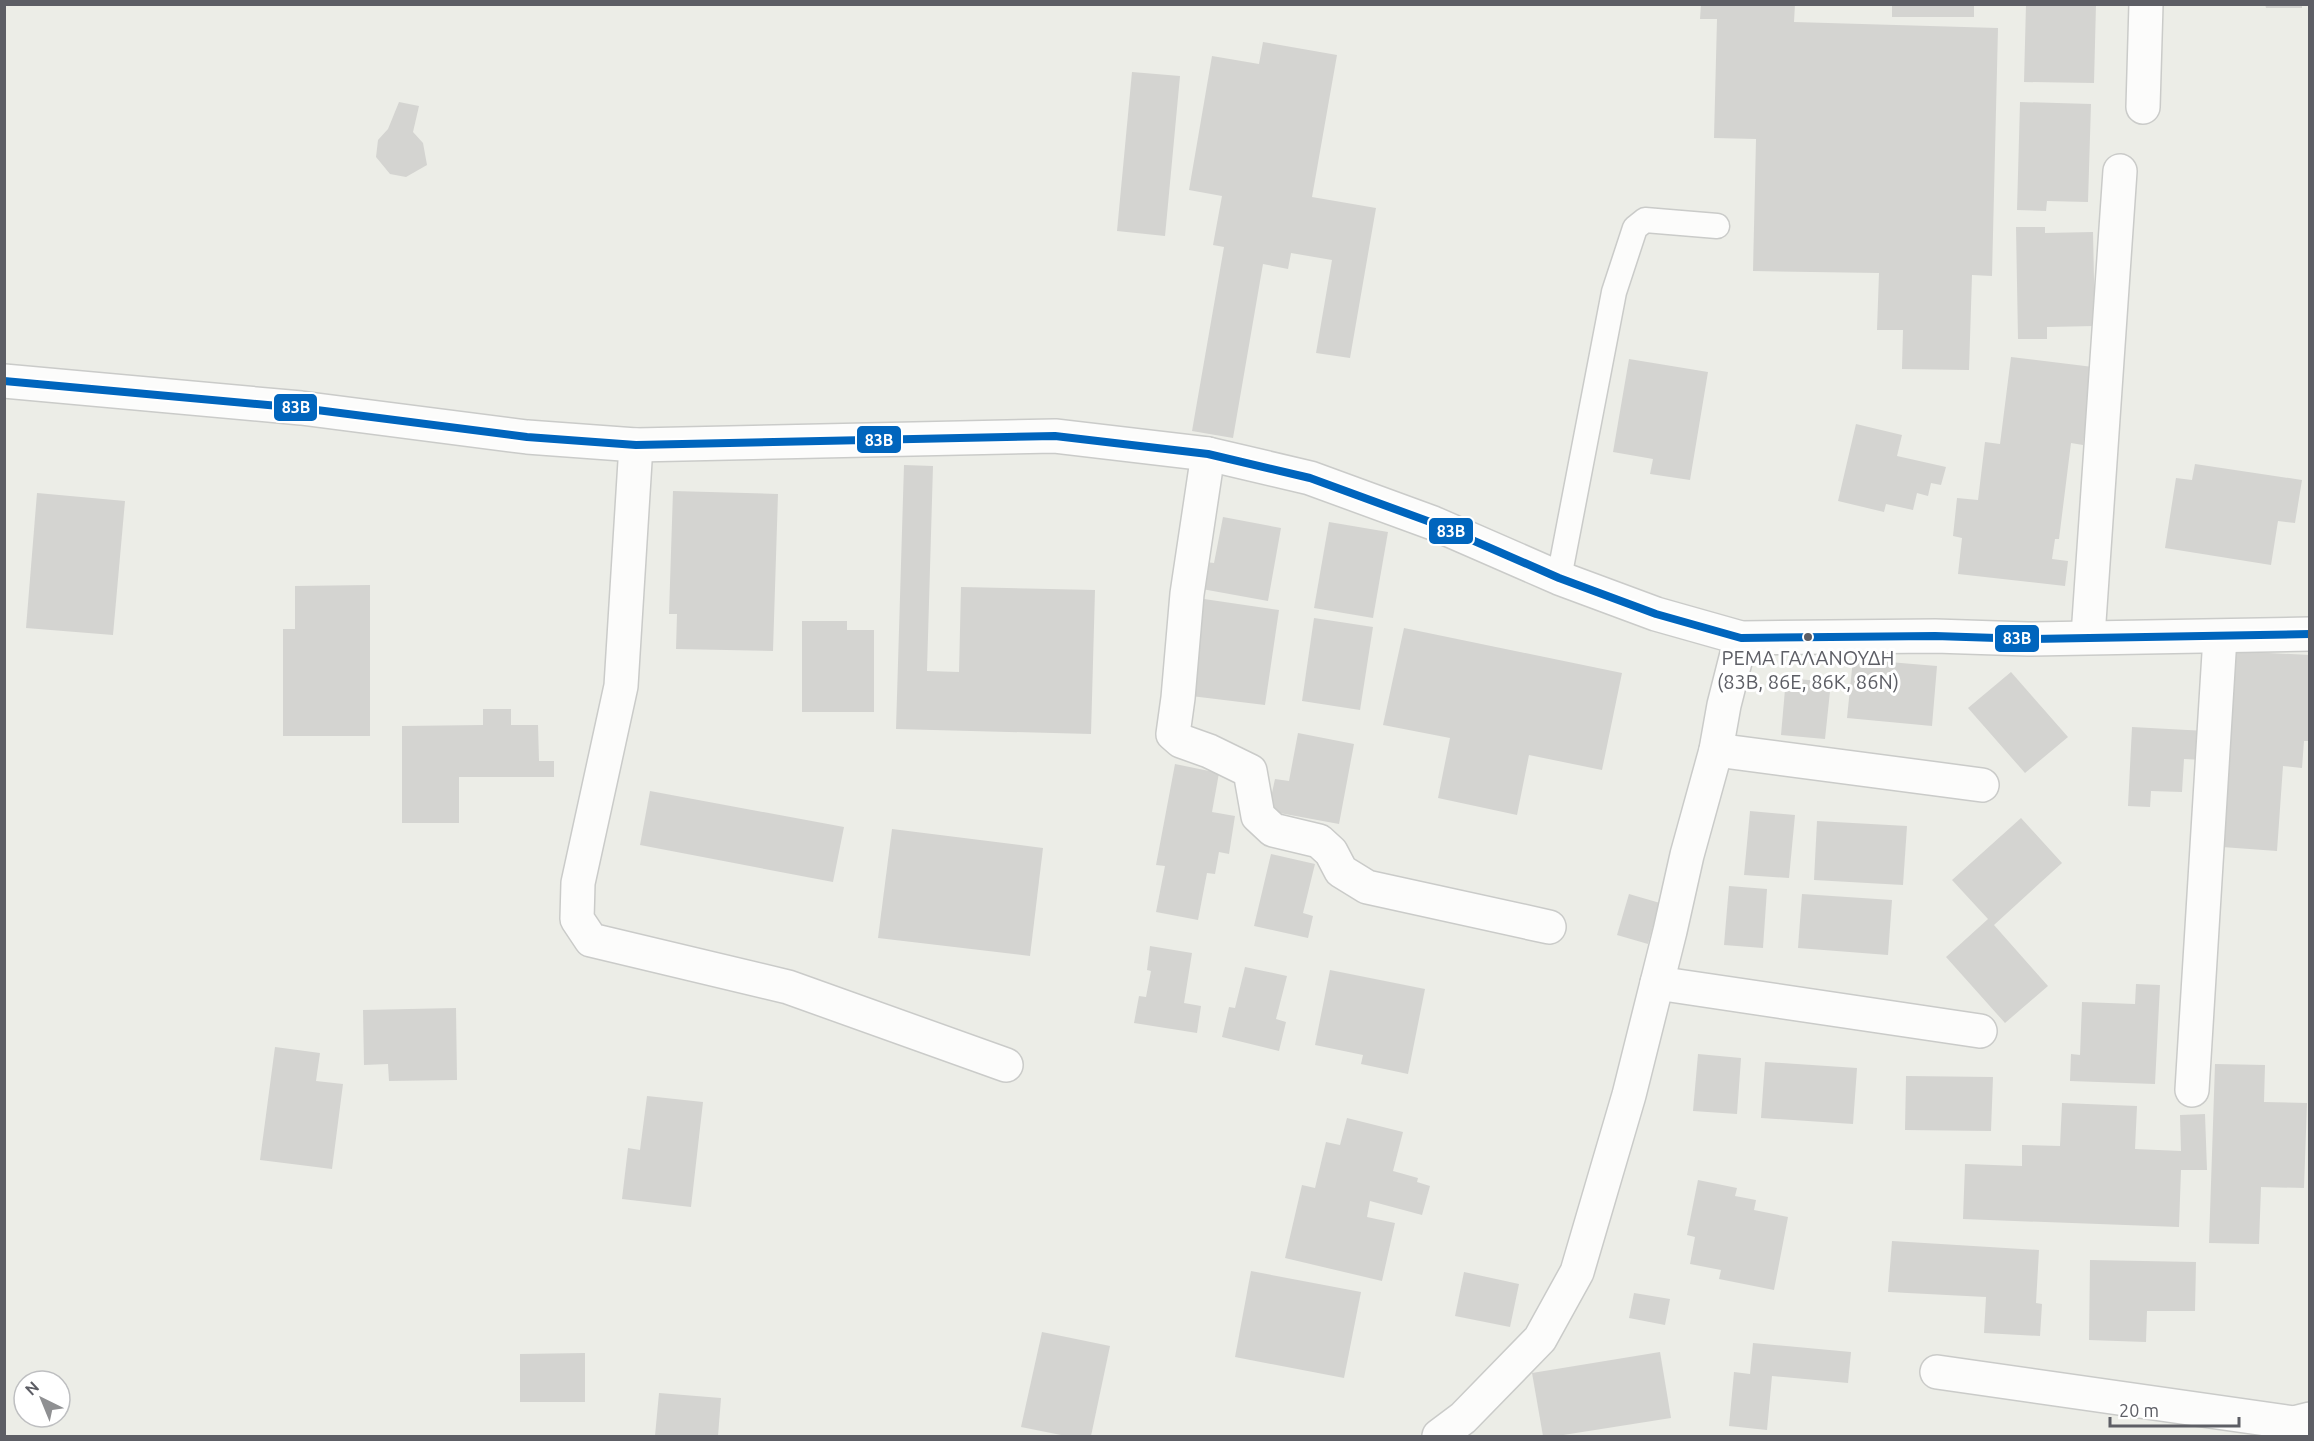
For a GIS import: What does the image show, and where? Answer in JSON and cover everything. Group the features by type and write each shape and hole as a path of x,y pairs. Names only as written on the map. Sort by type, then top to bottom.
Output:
{"street":[{"path":"2143,107 2146,4"},
{"path":"2088,636 2120,171"},
{"path":"4,381 301,408 526,437 636,445 1055,436 1208,454 1310,478 1433,523 1559,578 1656,614 1741,638 1935,636 2028,639 2088,636 2220,637 2267,633 2310,634"},
{"path":"636,445 621,686 578,883 577,919 591,940 788,987 1006,1065"},
{"path":"1208,454 1187,594 1173,734 1180,741 1209,751 1250,771 1258,816 1273,830 1319,841 1331,852 1341,871 1366,888 1549,927"},
{"path":"2192,1090 2220,637"},
{"path":"1439,1437 1463,1418 1540,1340 1577,1272 1629,1095 1658,984 1687,855 1716,750 1724,705 1741,638"},
{"path":"1716,750 1982,785"},
{"path":"1658,984 1980,1031"},
{"path":"1937,1372 2294,1423 2310,1419"}],"lane":[{"path":"1559,578 1614,292 1635,228 1645,220 1718,226"}],"building":[{"path":"1701,4 1795,4 1794,22 1998,28 1992,276 1972,275 1969,370 1902,369 1903,330 1877,330 1879,273 1753,271 1756,139 1714,138 1717,19 1700,19"},
{"path":"1892,4 1974,4 1974,17 1892,17"},
{"path":"2026,4 2096,4 2094,83 2024,82"},
{"path":"2265,4 2302,4 2302,8 2266,8"},
{"path":"1263,42 1337,55 1312,197 1376,208 1350,358 1316,353 1332,260 1291,253 1288,269 1263,264 1233,438 1192,431 1224,247 1213,245 1222,196 1189,190 1212,56 1259,64"},
{"path":"1132,72 1180,76 1165,236 1117,231"},
{"path":"399,102 419,106 413,132 423,143 427,165 406,177 390,174 376,157 378,140 388,129"},
{"path":"2020,102 2091,104 2088,202 2047,201 2046,211 2017,210"},
{"path":"2016,227 2045,227 2045,233 2093,232 2095,326 2047,327 2047,339 2018,339"},
{"path":"2011,357 2093,367 2083,445 2071,443 2059,539 2055,539 2052,559 2068,561 2065,586 1958,574 1962,538 1953,536 1957,498 1978,500 1985,442 2000,444"},
{"path":"1629,359 1708,372 1690,480 1650,474 1653,459 1613,452"},
{"path":"1856,424 1902,435 1897,456 1946,467 1941,485 1931,483 1928,496 1917,493 1913,510 1886,504 1884,512 1838,501"},
{"path":"2195,464 2302,480 2295,523 2278,521 2271,565 2165,548 2176,478 2192,480"},
{"path":"904,465 933,466 927,671 959,672 961,587 1095,590 1091,734 896,729"},
{"path":"673,491 778,494 773,651 676,649 677,614 669,614"},
{"path":"37,493 125,501 113,635 26,628"},
{"path":"1223,517 1281,528 1268,601 1202,589 1206,562 1214,563"},
{"path":"1329,522 1388,532 1373,618 1314,608"},
{"path":"370,585 370,736 283,736 283,629 295,629 295,586"},
{"path":"1204,599 1279,610 1265,705 1191,696"},
{"path":"1314,618 1373,627 1360,710 1302,701"},
{"path":"802,621 847,621 847,630 874,630 874,712 802,712"},
{"path":"1404,628 1622,673 1602,770 1529,755 1517,815 1438,798 1450,738 1383,725"},
{"path":"2231,651 2310,655 2310,741 2304,741 2302,768 2283,766 2277,851 2222,847"},
{"path":"1853,659 1937,666 1932,726 1847,718"},
{"path":"2011,672 2068,737 2025,773 1968,708"},
{"path":"1786,678 1831,682 1825,739 1781,735"},
{"path":"483,709 511,709 511,725 538,725 539,761 554,761 554,777 459,777 459,823 402,823 402,726 483,725"},
{"path":"2132,727 2206,731 2204,760 2184,759 2182,792 2151,791 2150,807 2128,806"},
{"path":"1298,733 1354,744 1339,824 1268,811 1275,779 1289,781"},
{"path":"1175,764 1219,773 1212,812 1235,816 1229,854 1219,852 1215,874 1207,873 1198,920 1156,912 1165,866 1156,865"},
{"path":"650,791 844,827 833,882 640,845"},
{"path":"1750,811 1795,815 1789,878 1744,875"},
{"path":"2021,818 2062,863 1994,925 2048,986 2005,1023 1946,957 1988,919 1952,880"},
{"path":"1817,821 1907,826 1903,885 1814,880"},
{"path":"892,829 1043,848 1030,956 878,938"},
{"path":"1271,854 1315,864 1303,913 1313,916 1308,938 1254,926"},
{"path":"1729,886 1767,889 1763,948 1724,945"},
{"path":"1629,894 1660,903 1648,944 1617,935"},
{"path":"1802,894 1892,900 1888,955 1798,948"},
{"path":"1150,946 1192,953 1184,1003 1201,1006 1197,1033 1134,1023 1139,996 1146,997 1151,971 1147,970"},
{"path":"1245,967 1287,976 1276,1019 1286,1022 1279,1051 1222,1037 1229,1007 1235,1008"},
{"path":"1330,970 1425,989 1408,1074 1361,1064 1363,1055 1315,1045"},
{"path":"2136,984 2160,985 2155,1084 2070,1081 2071,1054 2080,1055 2082,1002 2135,1004"},
{"path":"456,1008 457,1080 389,1081 388,1064 364,1065 363,1010"},
{"path":"275,1047 320,1053 316,1081 343,1084 332,1169 260,1160"},
{"path":"1698,1054 1741,1058 1737,1114 1693,1111"},
{"path":"1765,1062 1857,1068 1853,1124 1761,1118"},
{"path":"2215,1064 2265,1065 2264,1102 2307,1103 2304,1188 2261,1187 2259,1244 2209,1243"},
{"path":"1906,1076 1993,1077 1991,1131 1905,1130"},
{"path":"647,1096 703,1102 691,1207 622,1199 628,1148 640,1150"},
{"path":"2062,1103 2137,1106 2135,1149 2181,1151 2180,1115 2205,1114 2207,1170 2181,1170 2179,1227 1963,1219 1965,1164 2022,1166 2022,1145 2060,1146"},
{"path":"1347,1118 1403,1132 1393,1171 1418,1178 1417,1182 1430,1186 1422,1215 1370,1201 1367,1217 1395,1223 1382,1281 1285,1258 1302,1185 1315,1188 1326,1142 1340,1145"},
{"path":"1698,1180 1737,1188 1735,1196 1756,1200 1754,1210 1788,1217 1774,1290 1719,1279 1721,1270 1690,1264 1695,1237 1687,1235"},
{"path":"1892,1241 2039,1250 2036,1303 2042,1304 2040,1336 1984,1333 1986,1297 1888,1292"},
{"path":"2090,1260 2196,1262 2195,1311 2147,1311 2146,1342 2089,1340"},
{"path":"1251,1271 1361,1292 1344,1378 1235,1357"},
{"path":"1464,1272 1519,1284 1510,1327 1455,1316"},
{"path":"1634,1293 1670,1299 1665,1325 1629,1318"},
{"path":"1042,1332 1110,1346 1091,1436 1066,1436 1021,1427"},
{"path":"1753,1343 1851,1352 1848,1383 1772,1376 1767,1430 1729,1426 1734,1372 1750,1374"},
{"path":"1660,1352 1671,1418 1557,1436 1543,1436 1532,1373"},
{"path":"585,1353 585,1402 520,1402 520,1354"},
{"path":"659,1393 721,1398 718,1436 655,1436"}],"transit line":[{"name":"83Β","path":"4,381 301,408 527,437 636,445 1055,436 1208,454 1310,478 1433,523 1559,578 1656,614 1741,638 1935,636 2028,639 2310,634"}],"place":[{"name":"ΡΕΜΑ ΓΑΛΑΝΟΥΔΗ (83Β, 86Ε, 86Κ, 86Ν)","path":"1808,637"}]}
